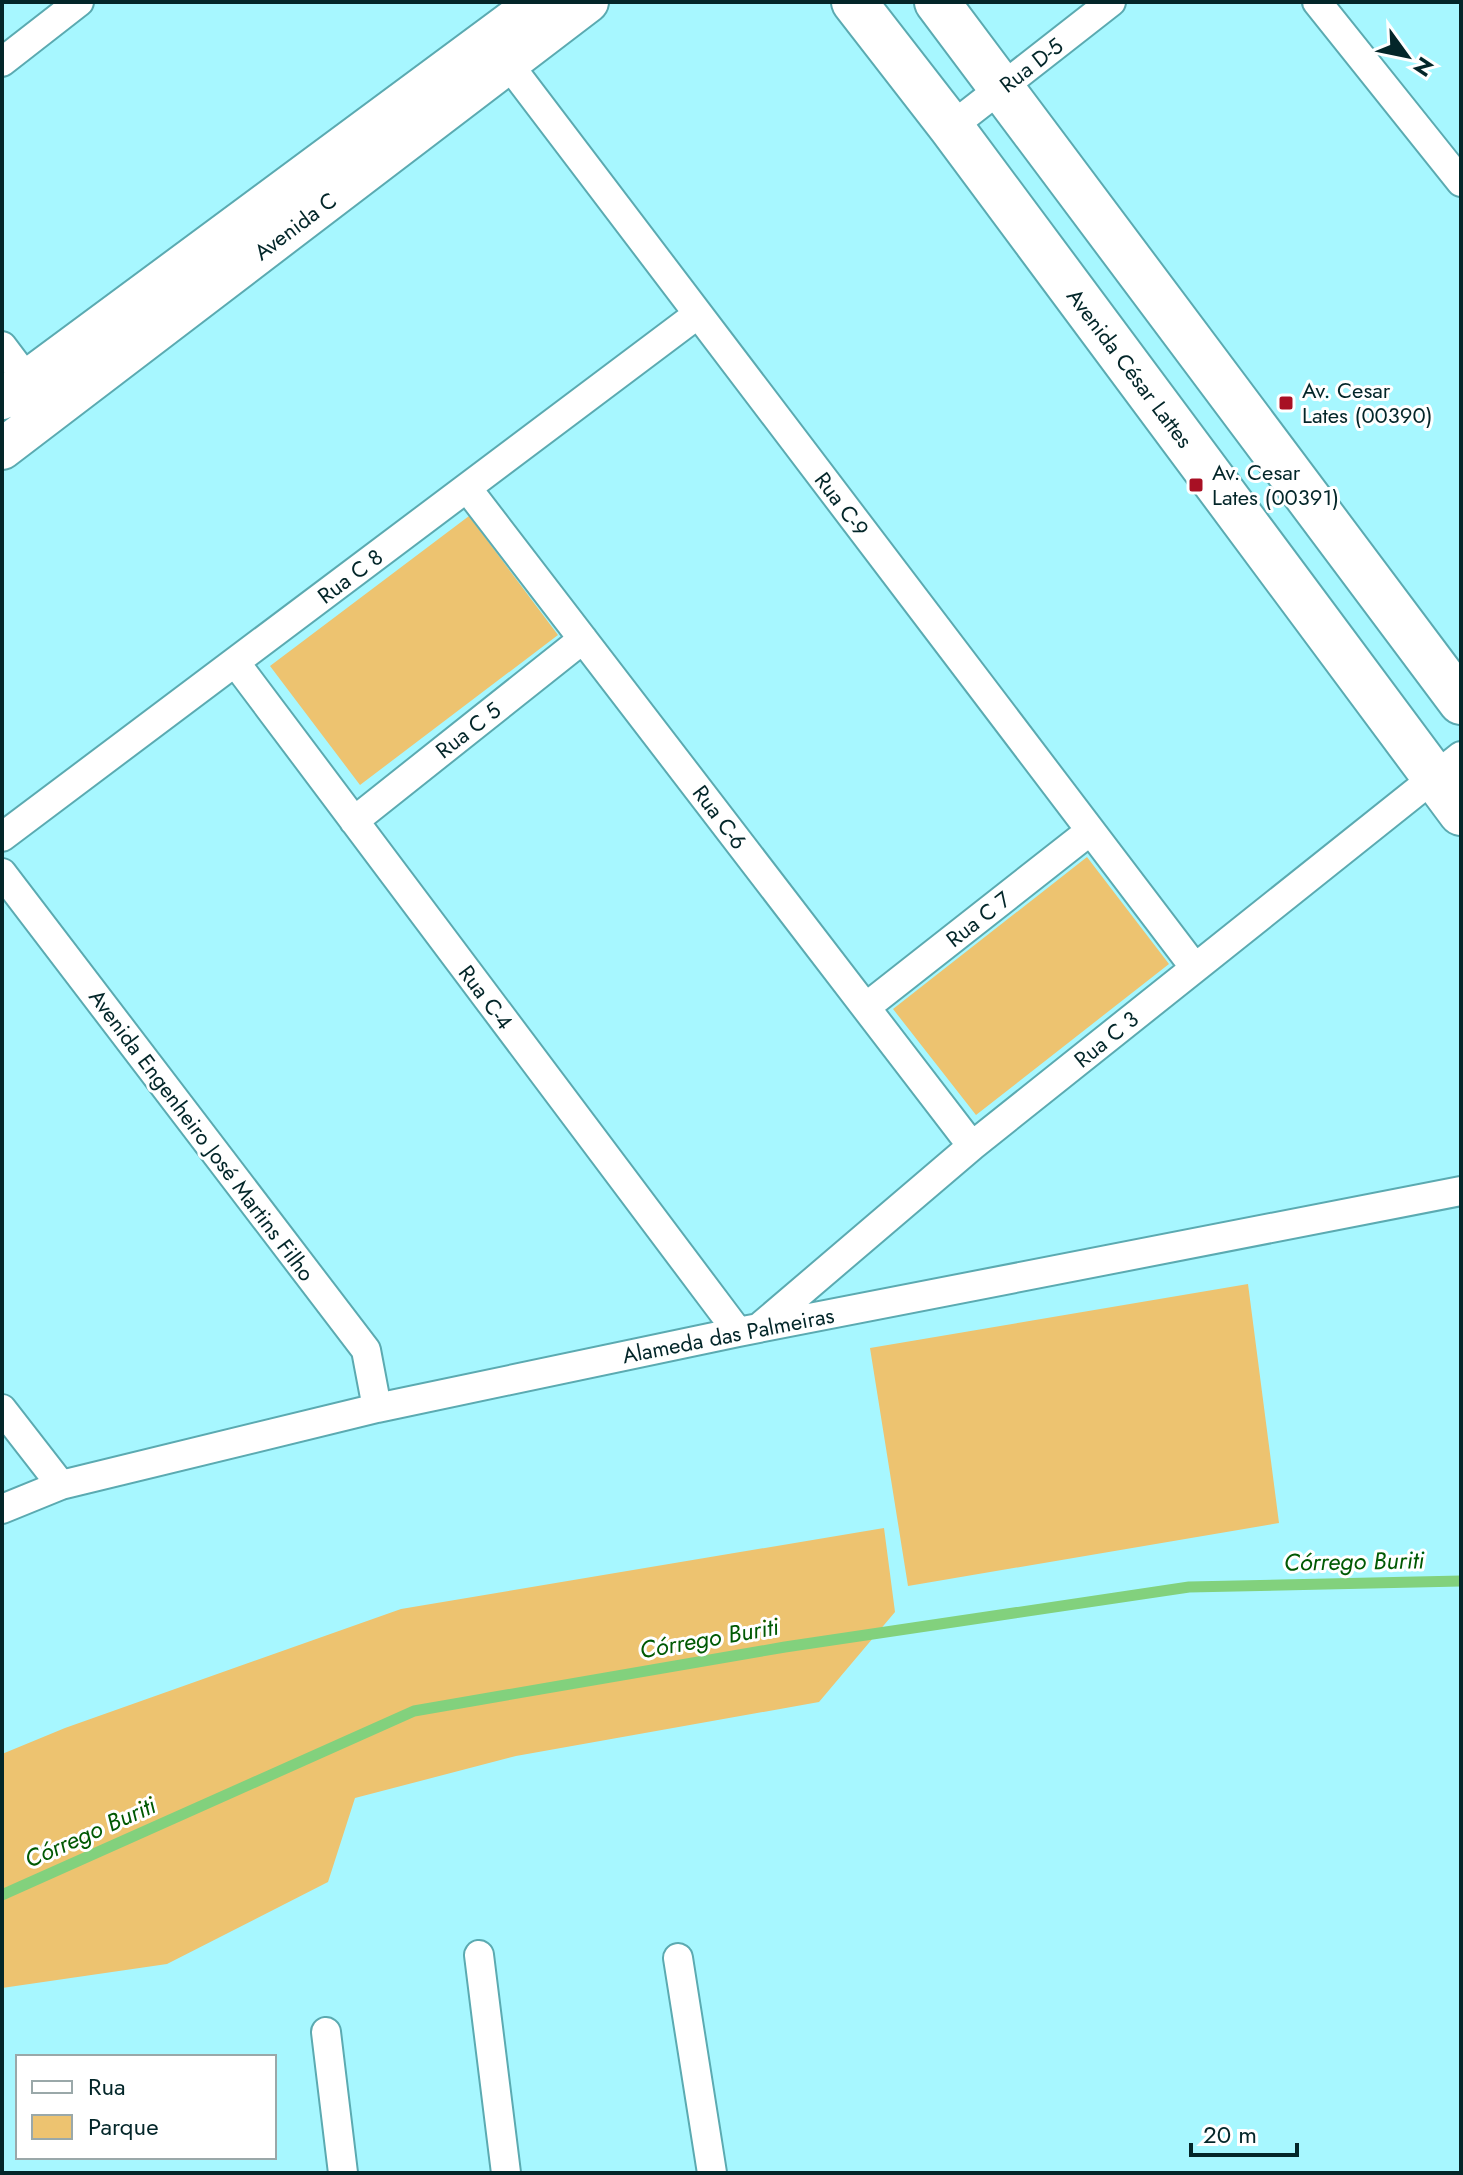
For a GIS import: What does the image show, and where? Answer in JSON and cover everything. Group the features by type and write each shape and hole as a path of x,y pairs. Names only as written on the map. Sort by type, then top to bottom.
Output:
{"main road":[{"name":"Avenida César Lattes","path":"854,2 1447,767 1461,813"},
{"path":"937,2 1461,702"}],"street":[{"path":"2,62 79,2"},
{"name":"Avenida C","path":"2,449 498,51 538,2"},
{"name":"Avenida C","path":"15,389 498,51 588,2"},
{"name":"Rua D-5","path":"951,127 1111,2"},
{"path":"1317,2 1461,182"},
{"name":"Rua C-9","path":"498,51 1195,968"},
{"name":"Rua C 8","path":"2,837 698,314"},
{"path":"2,346 15,389 52,411"},
{"name":"Rua C-6","path":"467,488 972,1146"},
{"name":"Rua C 5","path":"354,821 583,639"},
{"name":"Rua C-4","path":"235,662 354,821 748,1330"},
{"name":"Rua C 3","path":"748,1330 972,1146 1447,767"},
{"name":"Rua C 7","path":"866,1007 1090,831"},
{"name":"Avenida Engenheiro José Martins Filho","path":"2,873 366,1350 377,1408"},
{"name":"Alameda das Palmeiras","path":"2,1509 61,1485 377,1408 748,1330 1461,1191"},
{"path":"2,1409 61,1485"},
{"path":"479,1955 506,2173"},
{"path":"678,1958 712,2173"},
{"path":"326,2032 343,2173"}],"green space":[{"path":"469,516 558,635 360,785 270,666"},
{"path":"1087,857 1169,964 976,1115 893,1009"},
{"path":"1248,1284 1279,1523 908,1586 870,1348"},
{"path":"884,1528 895,1612 819,1702 516,1756 355,1798 328,1882 167,1964 2,1988 2,1754 65,1728 401,1609"}],"waterway":[{"name":"Córrego Buriti","path":"2,1895 414,1711 785,1647 1189,1587 1461,1581"}],"place":[{"name":"Av. Cesar Lates (00390)","path":"1286,403"},
{"name":"Av. Cesar Lates (00391)","path":"1196,485"}]}
